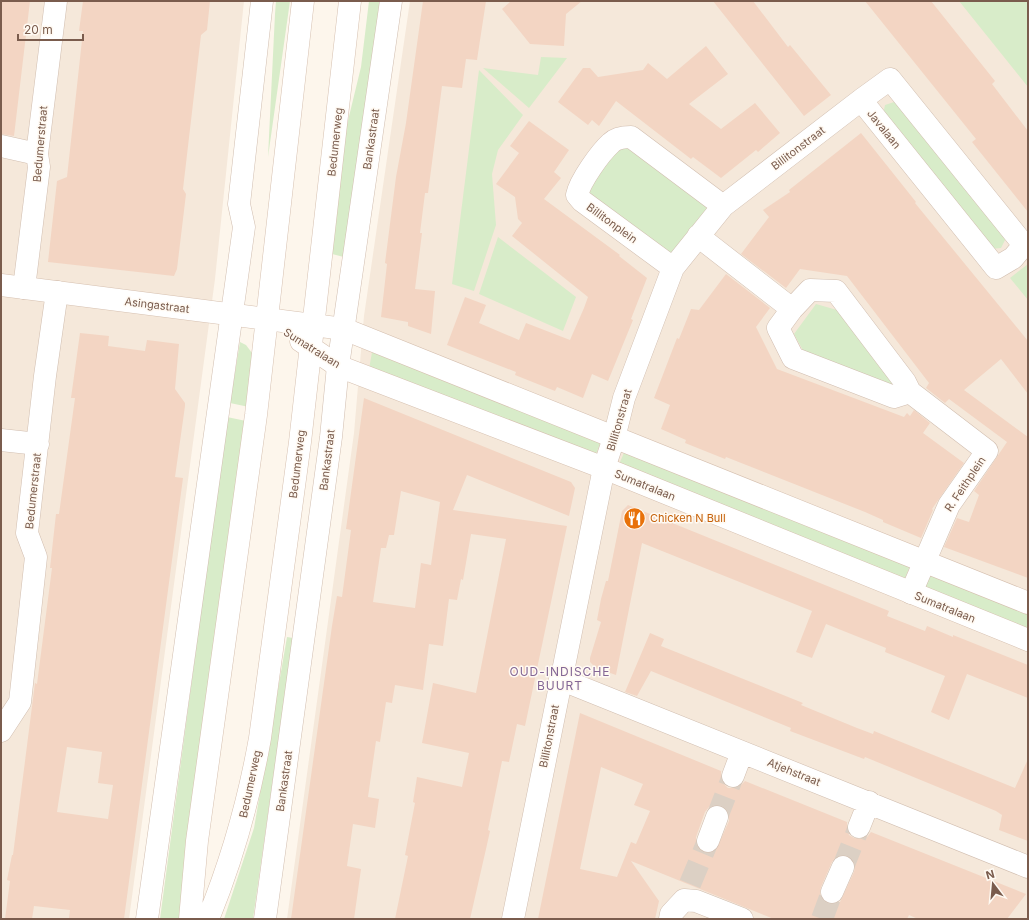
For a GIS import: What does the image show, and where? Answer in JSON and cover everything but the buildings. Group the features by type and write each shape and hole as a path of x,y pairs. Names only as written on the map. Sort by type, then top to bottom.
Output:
{"street":[{"name":"Bedumerstraat","path":"24,288 39,167 37,154 56,1"},
{"path":"146,919 244,227 240,204 262,1"},
{"path":"190,919 197,840 256,415 303,1"},
{"name":"Bedumerweg","path":"208,919 221,887 239,834 252,784 278,615 314,325 350,1"},
{"name":"Bankastraat","path":"266,919 331,437 338,366 391,1"},
{"name":"Javalaan","path":"890,79 1024,246 1013,258 996,268 861,100 890,79"},
{"name":"Billitonstraat","path":"513,919 560,679 604,468 614,438 624,398 673,268 723,206 861,100"},
{"name":"Billitonplein","path":"673,268 582,201 577,195 580,184 611,143 623,137 631,137 723,206"},
{"path":"1,146 37,154"},
{"path":"698,236 792,309"},
{"name":"Asingastraat","path":"1,285 314,325"},
{"name":"R. Feithplein","path":"910,392 894,397 793,358 778,328 792,309 810,290 836,291 905,382 910,392 987,451 949,505 923,561"},
{"name":"Bedumerstraat","path":"1,731 20,702 36,557 27,533 58,292"},
{"name":"Sumatralaan","path":"267,319 338,366 604,468 1028,640"},
{"name":"Sumatralaan","path":"314,325 344,329 1028,604"},
{"path":"1,440 38,444"},
{"path":"911,593 923,561"},
{"name":"Atjehstraat","path":"560,679 1028,867"},
{"path":"733,776 742,752"},
{"path":"859,827 869,802"},
{"path":"708,841 717,818"},
{"path":"832,892 843,867"},
{"path":"670,919 671,914 687,892 696,901 742,919"}],"shaded area":[{"path":"1,1 244,1 215,279 129,919 1,919"},
{"path":"410,1 1028,1 1028,919 287,919 354,433 364,316"}],"green space":[{"path":"276,1 290,1 268,157 275,14"},
{"path":"369,1 381,1 344,257 332,254 344,137 361,67"},
{"path":"959,1 1028,1 1028,87"},
{"path":"541,57 567,58 529,108 483,68 538,75"},
{"path":"479,70 523,115 498,150 492,174 496,225 474,291 452,284"},
{"path":"900,100 1007,236 1001,248 990,249 883,115 885,105"},
{"path":"616,147 631,147 708,208 677,252 666,256 591,200 588,183"},
{"path":"498,237 576,297 563,331 479,294"},
{"path":"1028,264 1028,300 1010,278"},
{"path":"816,304 844,312 895,381 888,388 806,356 794,334"},
{"path":"240,342 246,345 252,353 249,407 230,403"},
{"path":"373,347 602,439 594,459 369,369"},
{"path":"227,417 246,421 180,919 160,919"},
{"path":"626,448 911,563 903,584 617,469"},
{"path":"925,568 1028,610 1028,634 917,590"},
{"path":"287,637 293,638 253,919 224,919 254,828"}],"tunnel":[{"path":"717,817 733,776"},
{"path":"843,867 859,827"},
{"path":"690,884 708,841"},
{"path":"822,919 832,892"}],"place":[{"name":"Chicken N Bull","path":"635,518"}],"district":[{"name":"OUD-INDISCHE BUURT","path":"560,679"}]}
